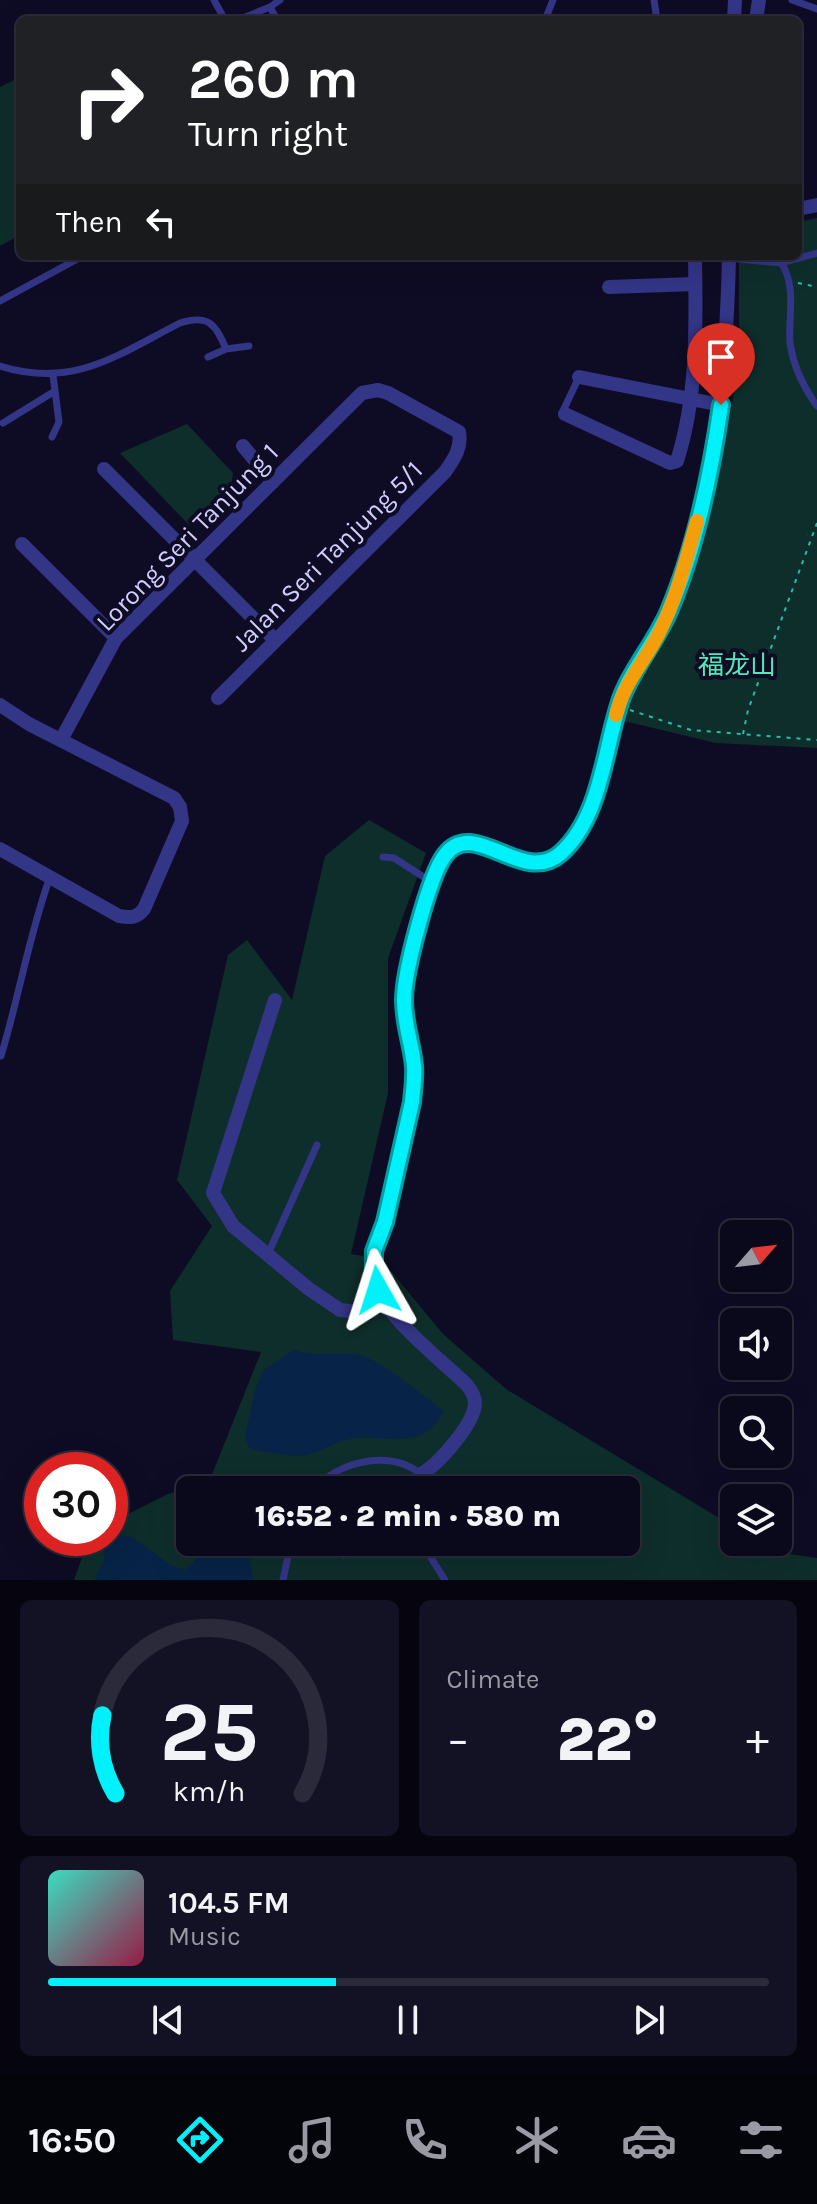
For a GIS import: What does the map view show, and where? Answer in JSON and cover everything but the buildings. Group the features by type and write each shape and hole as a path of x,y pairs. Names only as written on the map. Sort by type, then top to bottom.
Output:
{"street":[{"path":"565,414 675,463 683,443 696,347 695,260"},
{"path":"421,1474 435,1467 471,1417 475,1405 474,1395 467,1385 410,1331 384,1300 374,1272 374,1251 385,1222 412,1102 414,1063 406,1036 406,973 433,883 443,857 453,846 467,841 527,862 547,862 574,839 584,821 601,779 623,692 658,635 682,576 706,489 725,374 729,260"},
{"path":"609,287 695,284"},
{"path":"579,377 721,405"},
{"name":"Jalan Seri Tanjung 5/1","path":"218,698 445,472 461,442 459,432 388,393 374,390"},
{"name":"Lorong Seri Tanjung 1","path":"61,740 116,638 362,393 374,390"},
{"path":"243,446 273,482"},
{"path":"104,469 275,640"},
{"path":"22,544 116,638"},
{"path":"0,705 174,798 180,807 182,821 144,909 139,916 131,918 119,916 0,849"},
{"path":"275,1000 213,1193 233,1226 309,1289 340,1310 359,1312 384,1300"}],"lane":[{"path":"248,16 280,0"},
{"path":"792,0 817,9"},
{"path":"270,7 275,16"},
{"path":"0,301 76,260"},
{"path":"755,260 781,263 792,260"},
{"path":"781,263 789,273 790,345 798,373 817,406"},
{"path":"0,366 53,375 86,370 195,318 207,320 215,327 226,349"},
{"path":"208,357 226,349 249,346"},
{"path":"52,437 59,422 53,375"},
{"path":"565,414 563,411 579,377"},
{"path":"3,423 55,391"},
{"path":"383,857 394,858 433,883"},
{"path":"1,1056 50,877"},
{"path":"268,1254 317,1145"},
{"path":"330,1476 349,1465 390,1460 409,1465 421,1474"},
{"path":"283,1580 288,1556"},
{"path":"430,1556 445,1580"}],"path":[{"path":"789,281 817,287"},
{"path":"743,734 748,710 817,523"},
{"path":"619,705 691,730 817,740"}],"green space":[{"path":"16,79 16,237 0,246 0,87"},
{"name":"福龙山","path":"817,218 817,748 716,743 624,721 627,698 671,622 693,565 727,432 739,363 739,260 802,260 802,221"},
{"path":"187,424 233,473 231,489 201,525 189,525 120,453"},
{"path":"369,820 426,853 388,958 388,1093 351,1254 381,1259 443,1334 506,1389 720,1519 720,1556 792,1554 817,1558 817,1580 74,1580 83,1556 128,1556 128,1514 176,1492 176,1556 640,1556 640,1476 211,1476 261,1352 173,1340 170,1291 212,1226 177,1180 228,955 247,940 292,1000 325,856"}],"water":[{"path":"293,1350 364,1356 444,1411 430,1429 410,1438 351,1439 304,1455 249,1448 245,1436 256,1387 263,1371"},
{"path":"128,1536 171,1565 185,1570 195,1556 250,1556 253,1580 94,1580 105,1558 128,1556"}],"slow traffic":[{"path":"616,715 623,692 670,609 697,521"}],"route":[{"path":"378,1290 374,1251 385,1222 414,1082 414,1063 406,1036 406,973 435,875 443,857 453,846 467,841 527,862 547,862 574,839 601,779 623,692 658,635 682,576 706,489 721,405"}]}
